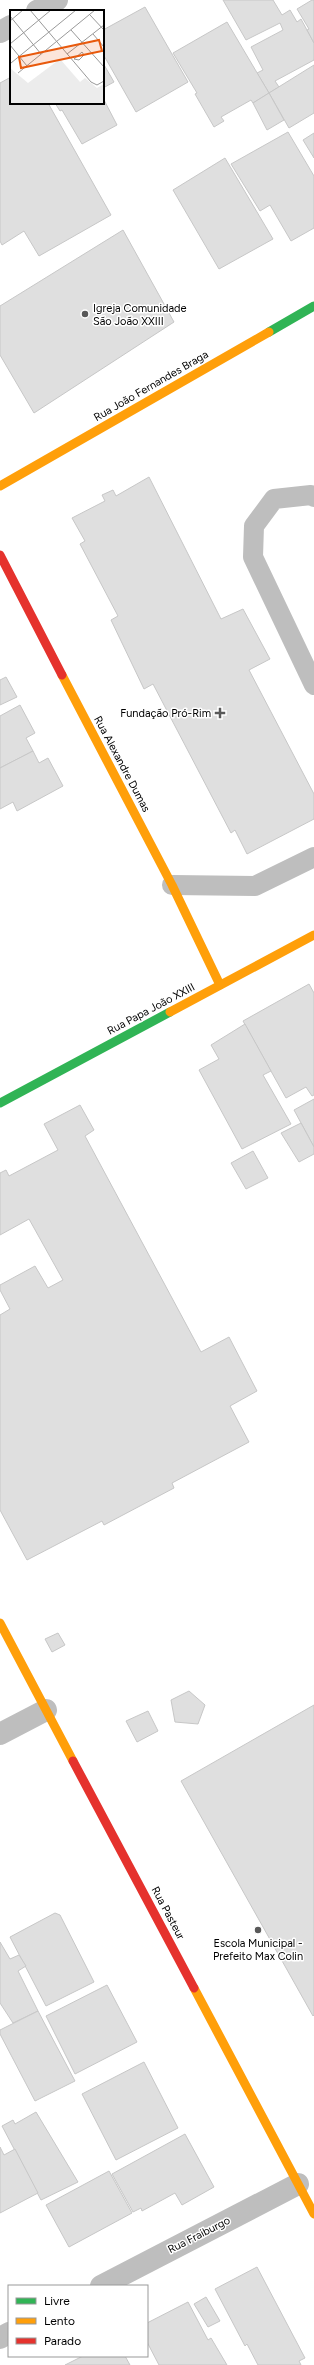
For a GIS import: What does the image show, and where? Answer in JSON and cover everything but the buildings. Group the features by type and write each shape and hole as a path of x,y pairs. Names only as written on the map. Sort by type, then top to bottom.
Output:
{"street":[{"path":"40,10 57,0"},
{"path":"0,32 10,27"},
{"name":"Rua João Fernandes Braga","path":"0,486 314,306"},
{"name":"Rua Alexandre Dumas","path":"0,555 172,885 220,986"},
{"name":"Rua Papa João XXIII","path":"0,1103 314,935"},
{"name":"Rua Pasteur","path":"0,1623 314,2214"},
{"path":"0,1734 46,1710"},
{"name":"Rua Fraiburgo","path":"103,2285 298,2184"}],"lane":[{"path":"314,497 311,495 274,499 254,526 253,557 314,685"},
{"path":"172,885 255,886 314,857"}],"traffic: fast":[{"path":"269,332 314,306"},
{"path":"0,1103 170,1012"}],"traffic: slow":[{"path":"0,486 269,332"},
{"path":"62,675 172,885 220,985"},
{"path":"170,1012 314,935"},
{"path":"0,1623 73,1761"},
{"path":"194,1988 314,2214"}],"traffic: jam":[{"path":"0,555 62,675"},
{"path":"73,1761 194,1988"}],"place":[{"name":"Igreja Comunidade São João XXIII","path":"85,314"},
{"name":"Fundação Pró-Rim","path":"220,713"},
{"name":"Escola Municipal - Prefeito Max Colin","path":"258,1930"}]}
